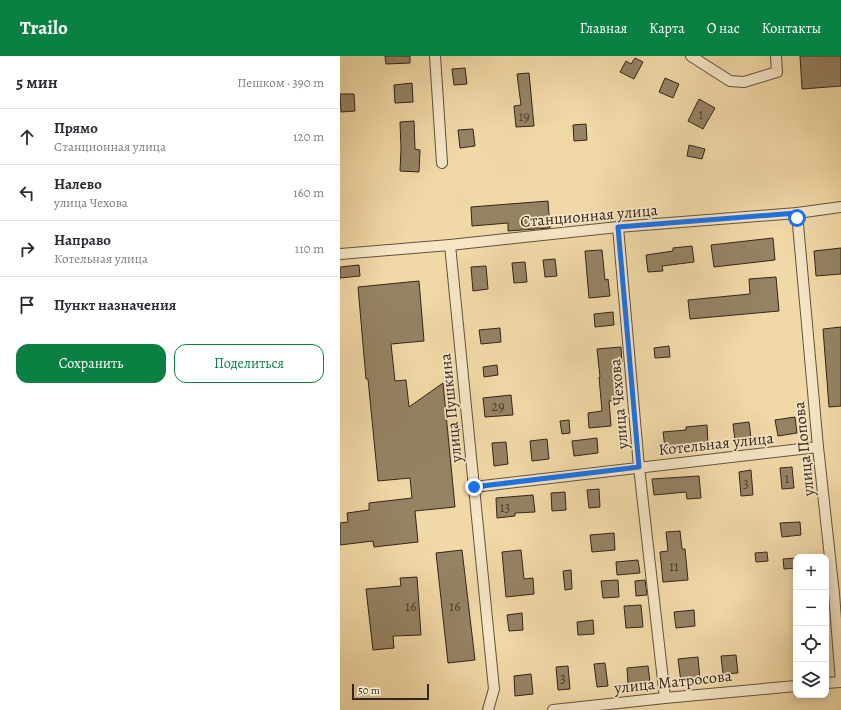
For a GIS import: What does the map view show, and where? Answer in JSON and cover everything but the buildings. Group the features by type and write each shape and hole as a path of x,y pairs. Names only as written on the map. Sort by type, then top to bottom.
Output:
{"street":[{"path":"435,56 442,164"},
{"path":"691,56 730,81 744,82 777,72 776,56"},
{"name":"Станционная улица","path":"340,254 450,245 618,227 797,213 841,207"},
{"name":"улица Попова","path":"797,213 818,447 834,594 841,682"},
{"name":"улица Чехова","path":"618,227 639,467 665,698"},
{"name":"улица Пушкина","path":"450,245 494,689 489,710"},
{"name":"Котельная улица","path":"474,487 818,447"},
{"path":"829,683 841,682"},
{"name":"улица Матросова","path":"553,710 793,686"}],"route":[{"path":"474,487 639,467 618,227 797,213 797,218"}]}
